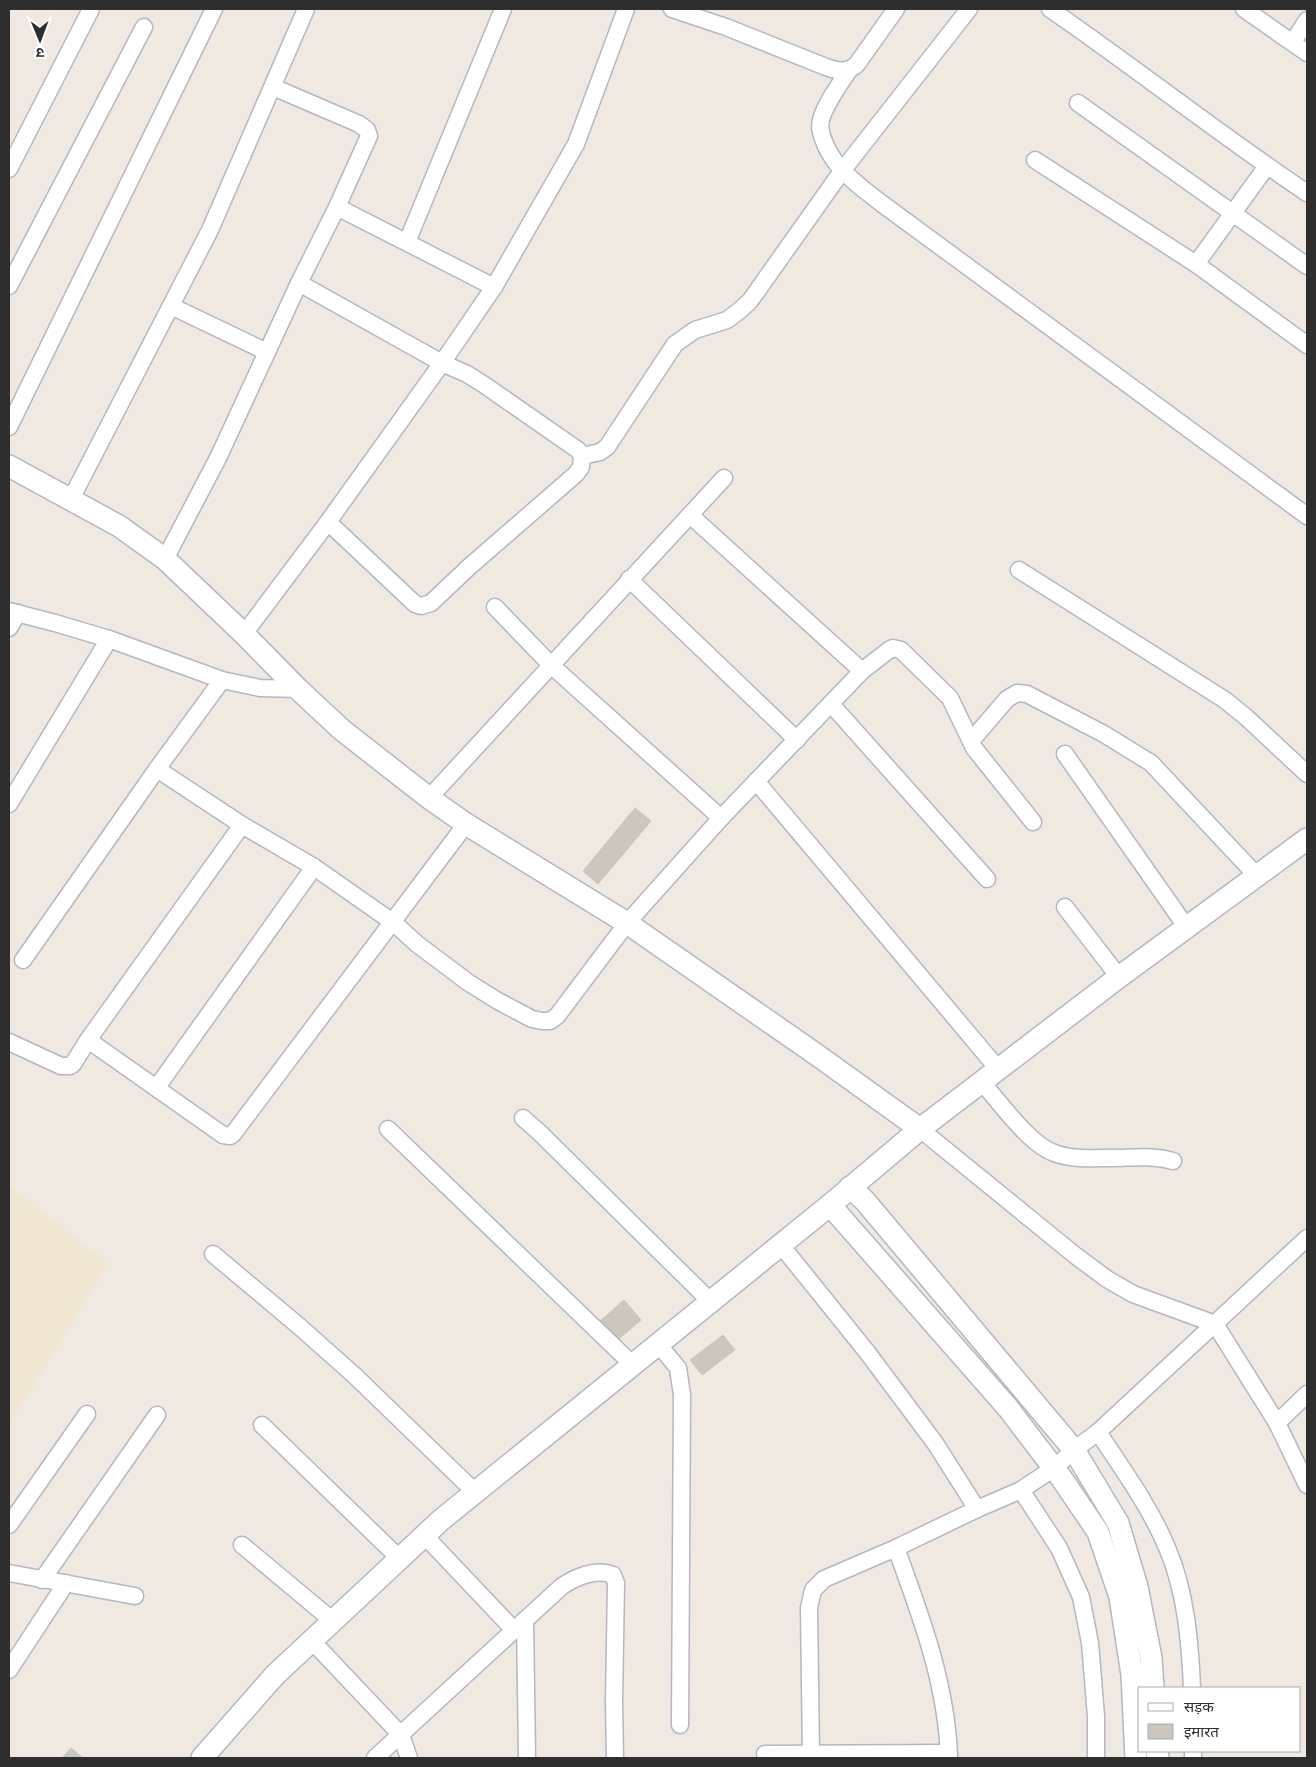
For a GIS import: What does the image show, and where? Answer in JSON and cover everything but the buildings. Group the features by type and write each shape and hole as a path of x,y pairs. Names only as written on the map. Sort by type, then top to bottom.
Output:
{"street":[{"path":"9,169 91,9"},
{"path":"9,427 214,9"},
{"path":"71,500 210,230 306,9"},
{"path":"407,242 503,9"},
{"path":"244,634 328,522 494,287 576,144 626,9"},
{"path":"672,9 726,27 834,70 849,70"},
{"path":"896,9 858,64 849,70 821,120 820,129 832,158 842,171 881,203 1307,516"},
{"path":"582,456 600,452 607,447 676,344 686,335 696,330 727,320 750,301 842,171 969,9"},
{"path":"1050,9 1118,56 1267,166 1307,192"},
{"path":"1244,9 1307,53"},
{"path":"1293,42 1307,20"},
{"path":"9,286 144,27"},
{"path":"165,559 218,458 368,140 369,132 360,124 273,87"},
{"path":"1078,103 1307,266"},
{"path":"1035,160 1196,264 1307,345"},
{"path":"1196,264 1267,166"},
{"path":"337,207 494,287"},
{"path":"299,283 442,363 467,374 499,394 578,450 582,456 581,467 576,474 469,567 432,603 426,606 415,604 328,522"},
{"path":"171,306 267,352"},
{"path":"9,466 120,526 165,559 342,730 429,798 466,824 627,923 817,1055 920,1129 1107,1279 1133,1294 1215,1324 1278,1423 1307,1485"},
{"path":"429,798 724,478"},
{"path":"690,515 862,671"},
{"path":"1019,570 1224,700 1247,718 1307,774"},
{"path":"629,579 797,740"},
{"path":"495,607 552,666 720,818"},
{"path":"9,628 13,612 55,622 109,639 222,680 260,688 298,689"},
{"path":"9,804 109,639"},
{"path":"156,769 242,825 314,867 394,923 417,944 469,983 498,1001 542,1022 550,1021 557,1016 627,923 720,818 862,671 886,651 893,648 902,650 950,698 978,754 1033,822"},
{"path":"23,960 156,769 222,680"},
{"path":"971,741 1007,699 1017,693 1027,694 1104,734 1152,763 1257,876"},
{"path":"830,704 987,879"},
{"path":"1065,754 1187,928"},
{"path":"756,781 999,1070"},
{"path":"88,1040 223,1135 230,1136 394,923 466,824"},
{"path":"9,1042 62,1066 66,1067 74,1064 88,1040 242,825"},
{"path":"202,1758 275,1676 424,1535 474,1492 830,1205 920,1129 1119,977 1307,839"},
{"path":"156,1087 314,867"},
{"path":"1065,907 1119,977"},
{"path":"982,1082 1038,1144 1052,1152 1070,1157 1161,1158 1173,1162"},
{"path":"523,1118 710,1301"},
{"path":"388,1129 632,1364"},
{"path":"850,1187 864,1201 1074,1450 1118,1523 1136,1587 1151,1658 1153,1687"},
{"path":"830,1205 1008,1408 1054,1468 1098,1532 1120,1597 1132,1675 1136,1758"},
{"path":"811,1755 809,1608 813,1590 824,1579 896,1548 977,1508 1021,1490 1054,1468 1098,1432 1307,1238"},
{"path":"780,1244 867,1352 929,1436 977,1508"},
{"path":"213,1254 354,1375 474,1492"},
{"path":"658,1344 680,1371 682,1395 680,1725"},
{"path":"1278,1423 1307,1394"},
{"path":"9,1525 87,1414"},
{"path":"42,1580 157,1415"},
{"path":"262,1425 400,1559"},
{"path":"1098,1432 1148,1511 1168,1550 1182,1596 1191,1653 1192,1687"},
{"path":"1021,1490 1060,1548 1081,1597 1090,1643 1096,1716 1096,1758"},
{"path":"424,1535 519,1625 527,1758"},
{"path":"242,1545 333,1621"},
{"path":"765,1754 949,1756 941,1688 924,1626 896,1548"},
{"path":"9,1573 135,1596"},
{"path":"375,1758 519,1625 572,1579 586,1574 609,1573 613,1575 616,1583 615,1758"},
{"path":"9,1670 66,1583"},
{"path":"312,1641 401,1735 410,1758"}],"shaded area":[{"path":"9,1186 108,1263 9,1425"}]}
